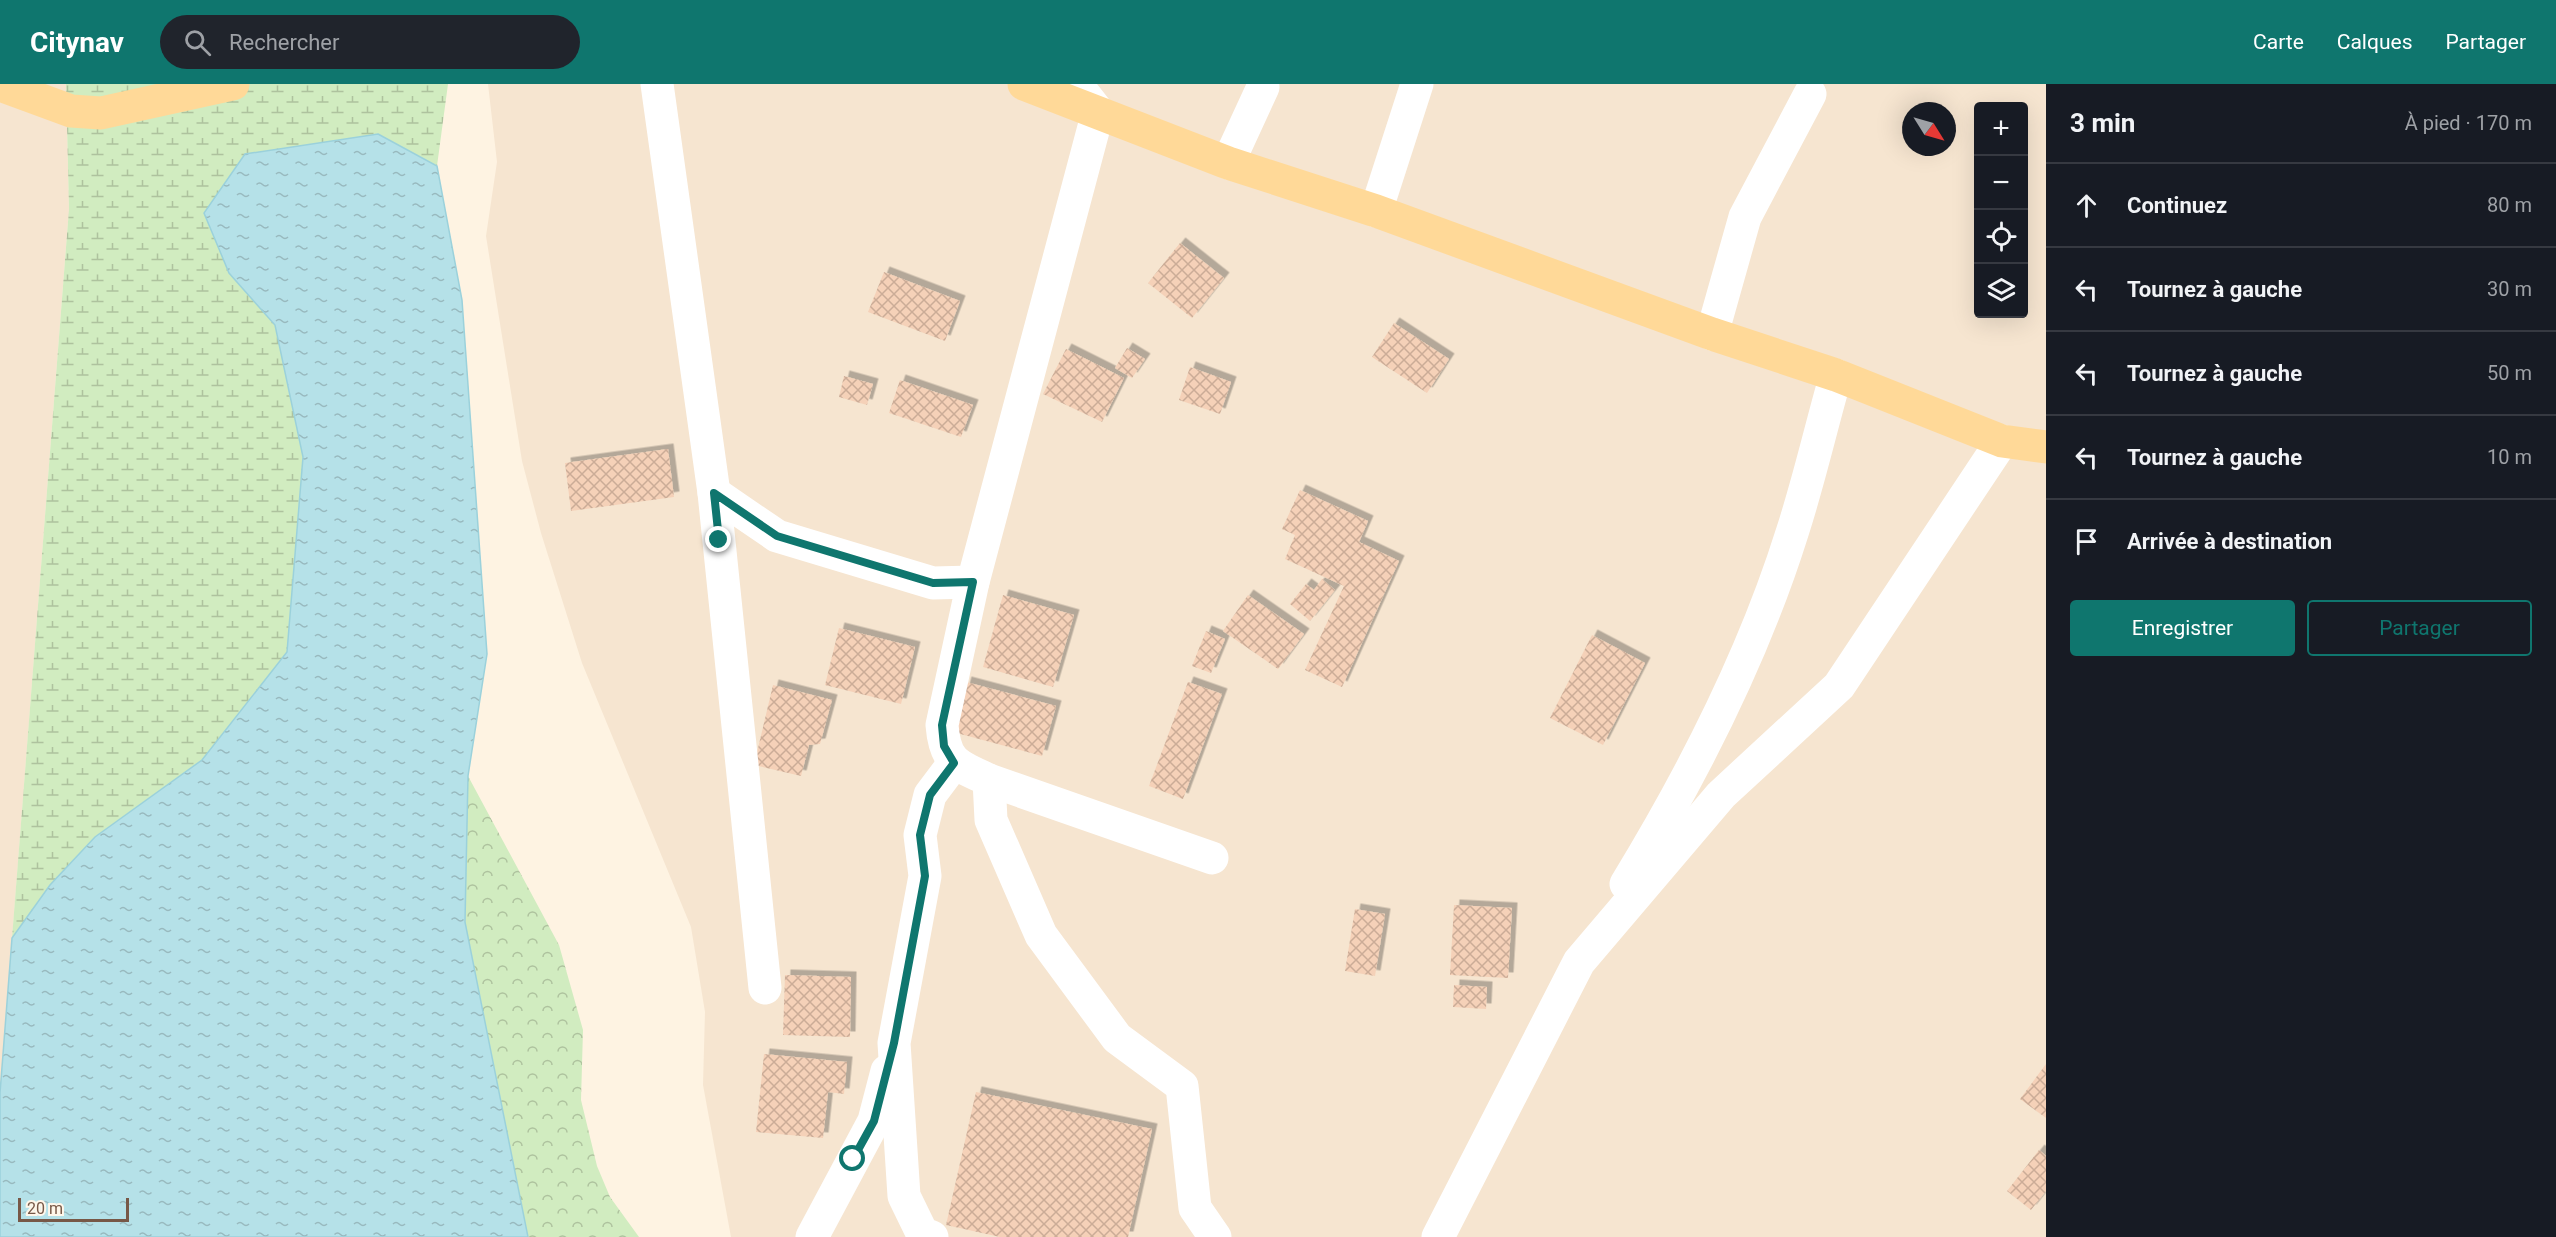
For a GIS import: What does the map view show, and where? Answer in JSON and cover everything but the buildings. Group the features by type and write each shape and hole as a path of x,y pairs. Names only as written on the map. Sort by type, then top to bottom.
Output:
{"main road":[{"path":"0,85 71,111 101,113 233,84"},
{"path":"1024,84 1228,163 1376,211 1712,334 1836,375 2002,441 2046,447"}],"street":[{"path":"657,84 714,493 765,988"},
{"path":"1076,84 1098,112 973,582 942,725 944,746 954,763 989,780 1212,858"},
{"path":"1376,211 1418,84"},
{"path":"1228,163 1263,87"},
{"path":"1712,334 1745,217 1810,94"},
{"path":"1438,1237 1579,962 1633,873 1687,775 1749,647 1792,534 1836,375"},
{"path":"1579,962 1721,795 1839,686 2002,441"},
{"path":"714,493 777,536 933,583 973,582"},
{"path":"812,1237 874,1121 894,1043 925,876 920,835 930,795 954,763"},
{"path":"989,780 991,820 1041,935 1118,1038 1182,1086 1195,1208 1215,1237"},
{"path":"894,1043 904,1197 922,1233 932,1237"}],"shaded area":[{"path":"0,84 66,84 69,209 0,1093"},
{"path":"488,84 2046,84 2046,1237 731,1237 703,1085 705,1012 691,927 582,663 541,533 522,461 486,236 497,162"}],"green space":[{"path":"66,84 448,84 437,166 378,134 229,273 275,325 303,457 287,652 202,760 95,837 12,938 69,209"},
{"path":"468,776 559,945 583,1030 581,1100 597,1166 610,1197 639,1237 528,1237 465,922"}],"water":[{"path":"378,134 437,166 462,300 487,654 468,776 465,922 528,1237 0,1237 0,1093 12,938 50,885 95,837 202,760 287,652 303,457 275,325 229,273 204,213 245,154"}],"route":[{"path":"719,540 714,493 777,536 933,583 973,582 942,725 944,746 954,763 930,795 920,835 925,876 894,1043 874,1121 853,1159"}]}
